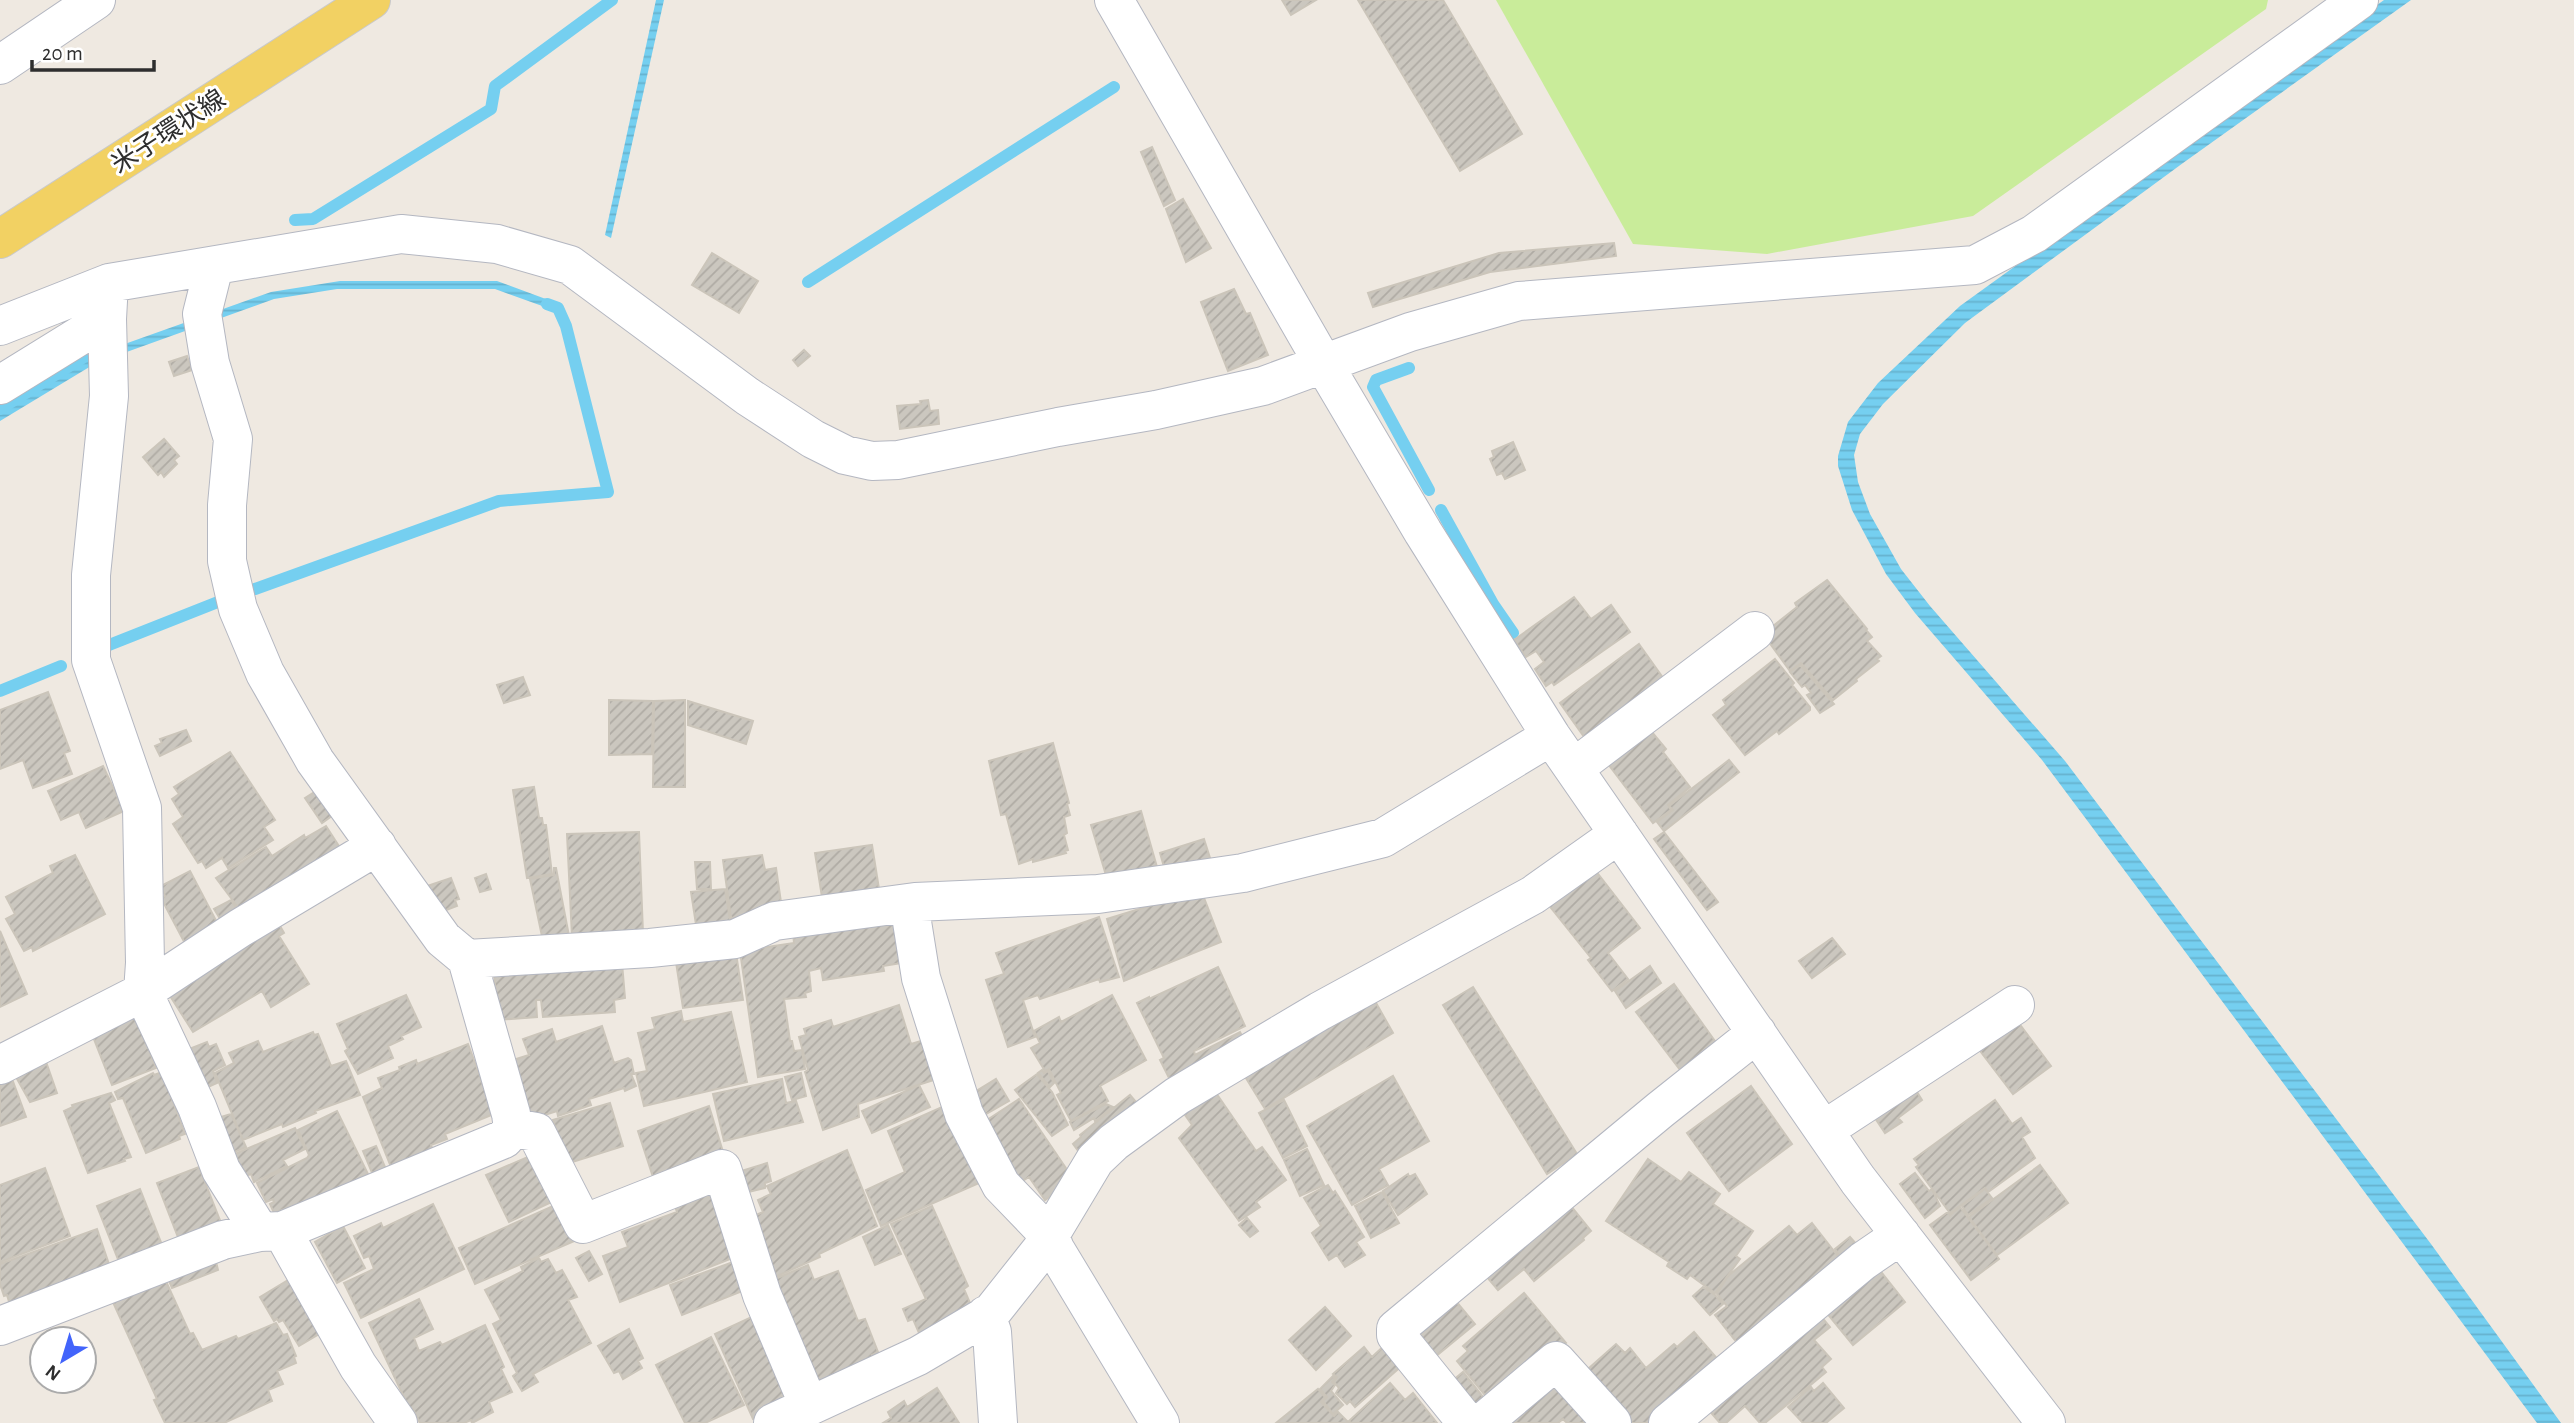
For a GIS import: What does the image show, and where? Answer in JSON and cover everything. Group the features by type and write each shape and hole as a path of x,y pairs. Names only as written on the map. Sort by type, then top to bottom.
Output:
{"main road":[{"name":"米子環状線","path":"0,239 371,0"}],"street":[{"path":"0,65 96,0"},
{"path":"1114,0 1423,532 1551,736 1824,1130 2046,1423"},
{"path":"0,385 214,266 401,234 496,244 570,265 747,396 791,425 845,455 872,461 936,454 1058,426 1156,410 1263,386 1410,332 1519,301 1975,265 2034,234 2359,0"},
{"path":"0,1326 223,1240 271,1232 504,1139 513,1128 467,959 443,939 315,761 265,673 238,609 227,561 227,505 233,439 210,363 203,323 214,266"},
{"path":"0,326 109,326"},
{"path":"109,326 109,396 91,575 91,660 142,808 145,963 143,992 197,1107 221,1170 271,1232 398,1423"},
{"path":"1574,768 1755,631"},
{"path":"467,959 650,948 735,939 775,922 909,903 1098,894 1243,873 1383,838 1551,736"},
{"path":"773,1423 918,1356 986,1315 1004,1297 1050,1236 1095,1160 1114,1142 1177,1096 1321,1011 1533,895 1619,834"},
{"path":"0,1065 143,992 240,928 377,846"},
{"path":"909,903 921,978 964,1114 1001,1185 1050,1236 1055,1249 1160,1423"},
{"path":"1824,1130 2015,1005"},
{"path":"1467,1423 1396,1335 1396,1329 1757,1033"},
{"path":"513,1128 536,1132 583,1224 722,1169 762,1296 809,1406"},
{"path":"1668,1423 1863,1261 1901,1235"},
{"path":"986,1315 992,1332 998,1423"},
{"path":"1482,1423 1556,1362 1612,1423"}],"green space":[{"path":"1496,0 2268,0 2266,9 1973,216 1767,254 1633,244"}],"water":[{"path":"656,0 664,0 611,238 605,235"},
{"path":"2384,0 2411,0 1965,323 1883,404 1860,434 1854,455 1858,482 1870,514 1901,569 2065,761 2431,1244 2561,1423 2537,1423 2042,760 1915,613 1886,574 1852,510 1838,466 1838,456 1848,422 1878,383 1960,306"},
{"path":"340,281 497,281 562,305 559,312 495,289 337,289 274,299 96,363 0,421 0,412 91,356 271,292"}],"building":[{"path":"1282,0 1316,0 1291,15"},
{"path":"1358,0 1443,0 1522,134 1460,171"},
{"path":"1152,147 1175,200 1164,206 1141,152"},
{"path":"1183,199 1211,248 1186,262 1166,209"},
{"path":"1614,243 1616,256 1490,272 1373,307 1368,293 1499,253"},
{"path":"712,253 758,281 739,313 692,285"},
{"path":"1234,289 1246,314 1250,313 1268,355 1228,371 1201,302"},
{"path":"804,350 810,356 798,366 793,360"},
{"path":"187,356 192,370 174,376 169,362"},
{"path":"928,400 930,411 938,410 939,424 900,429 897,406 921,404 920,401"},
{"path":"164,439 179,456 174,460 177,464 164,477 161,472 158,475 143,457"},
{"path":"1513,442 1525,470 1505,479 1502,473 1497,475 1490,459 1494,457 1492,451"},
{"path":"1827,580 1867,629 1872,637 1867,641 1881,656 1877,659 1879,661 1833,700 1801,663 1790,671 1763,634 1797,607 1795,603"},
{"path":"1574,597 1591,619 1611,605 1630,632 1554,685 1552,682 1546,686 1535,669 1544,662 1536,651 1526,657 1514,640"},
{"path":"1639,644 1666,682 1587,741 1560,703"},
{"path":"1775,659 1810,710 1745,755 1713,715 1726,705 1723,700"},
{"path":"1800,665 1834,704 1820,713 1807,695 1811,693 1805,685 1802,687 1790,672"},
{"path":"523,677 530,695 504,703 497,685"},
{"path":"48,692 70,751 64,753 72,774 33,788 23,760 0,769 0,710"},
{"path":"609,700 653,701 652,754 609,755"},
{"path":"685,700 685,787 653,787 654,701"},
{"path":"688,701 753,721 746,744 688,725"},
{"path":"186,730 191,741 160,756 155,746 162,743 160,739"},
{"path":"1651,731 1666,749 1663,752 1690,787 1668,805 1671,810 1653,823 1608,764"},
{"path":"1053,743 1069,803 1070,815 1064,817 1067,833 1064,835 1068,850 1066,853 1019,864 1006,814 1001,815 989,761"},
{"path":"230,752 275,820 264,827 273,840 228,868 222,858 206,868 202,861 198,863 173,824 183,817 172,799 179,794 174,787"},
{"path":"1729,760 1739,772 1664,831 1657,822 1673,810 1669,806"},
{"path":"103,766 124,811 86,828 79,812 61,820 48,791"},
{"path":"534,787 539,818 542,818 543,825 546,825 552,874 527,878 513,790"},
{"path":"319,789 336,813 322,823 305,798"},
{"path":"1141,811 1157,867 1108,882 1091,825"},
{"path":"326,826 344,854 243,914 216,878 266,847 272,856 304,835 305,838"},
{"path":"639,832 643,933 572,937 567,834"},
{"path":"1664,832 1718,902 1707,910 1654,839"},
{"path":"1204,839 1211,861 1166,874 1160,853"},
{"path":"872,845 879,889 822,897 815,853"},
{"path":"75,855 105,914 33,951 32,947 24,951 6,919 15,914 6,897 53,873 50,866"},
{"path":"762,855 765,870 776,868 782,909 731,918 723,860"},
{"path":"695,862 710,862 711,889 697,889"},
{"path":"1592,866 1640,928 1608,953 1628,979 1612,991 1588,960 1591,958 1547,903"},
{"path":"554,868 569,936 543,941 530,879 554,875"},
{"path":"190,871 221,930 188,949 161,898 165,896 161,886"},
{"path":"486,874 491,889 480,892 475,878"},
{"path":"451,878 459,899 455,900 457,906 441,912 427,886"},
{"path":"725,889 731,926 697,931 691,892"},
{"path":"1201,890 1221,942 1124,981 1107,919"},
{"path":"231,900 242,917 225,927 214,909"},
{"path":"1099,917 1119,977 1100,982 1099,979 1040,999 1038,995 1023,1000 1035,1037 1008,1047 986,980 1004,974 996,953"},
{"path":"276,919 284,933 279,936 309,984 271,1007 262,991 193,1032 165,988"},
{"path":"900,919 908,962 883,966 884,971 823,980 821,968 809,971 811,991 805,993 806,997 784,999 790,1041 794,1051 802,1050 805,1069 758,1077 740,951 794,943 793,932"},
{"path":"0,931 27,994 0,1007"},
{"path":"1832,938 1845,954 1812,978 1799,961"},
{"path":"736,953 743,1000 683,1008 676,962"},
{"path":"622,963 625,998 614,1000 615,1012 543,1017 541,1000 536,1000 537,1017 498,1020 494,972"},
{"path":"1650,966 1661,983 1626,1008 1615,991"},
{"path":"1218,967 1245,1026 1194,1051 1195,1055 1240,1032 1248,1047 1172,1084 1160,1060 1164,1058 1137,1003"},
{"path":"1674,984 1720,1048 1687,1079 1636,1012"},
{"path":"1473,987 1577,1154 1547,1174 1443,1005"},
{"path":"1371,994 1393,1033 1265,1109 1241,1070"},
{"path":"406,995 421,1027 401,1036 403,1039 388,1046 393,1058 358,1074 345,1051 348,1049 337,1024"},
{"path":"1112,995 1146,1060 1100,1086 1108,1101 1071,1121 1057,1095 1061,1093 1049,1069 1045,1071 1031,1048 1040,1043 1034,1031 1059,1017 1061,1022"},
{"path":"899,1005 911,1044 931,1038 943,1077 858,1104 859,1117 823,1130 805,1072 808,1070 799,1037 806,1035 804,1029 831,1020 833,1027"},
{"path":"681,1011 683,1022 731,1012 747,1082 644,1106 636,1073 647,1071 638,1033 655,1029 652,1018"},
{"path":"134,1012 156,1068 112,1085 90,1029"},
{"path":"2012,1014 2051,1066 2013,1094 1974,1043"},
{"path":"602,1026 614,1063 628,1058 631,1060 634,1074 631,1074 636,1086 589,1099 591,1105 558,1116 557,1111 529,1120 510,1061 529,1055 523,1039 552,1029 556,1042"},
{"path":"313,1032 314,1035 318,1034 331,1066 346,1061 360,1095 315,1111 316,1113 283,1127 282,1124 243,1140 215,1073 234,1063 229,1053 258,1041 263,1052"},
{"path":"207,1042 209,1047 216,1044 225,1065 213,1071 217,1083 206,1088 189,1049"},
{"path":"468,1044 494,1114 445,1134 447,1139 431,1145 435,1156 393,1172 363,1097 382,1088 378,1078 400,1070 399,1067 416,1060 417,1064"},
{"path":"44,1056 57,1093 30,1102 16,1077"},
{"path":"1042,1070 1044,1073 1048,1071 1054,1083 1050,1087 1038,1073"},
{"path":"162,1072 185,1134 179,1136 180,1139 146,1153 123,1098 118,1099 115,1092 153,1073"},
{"path":"801,1073 806,1096 792,1100 785,1077"},
{"path":"1037,1074 1052,1092 1068,1125 1052,1136 1015,1090"},
{"path":"11,1076 26,1117 0,1126 0,1080"},
{"path":"1393,1076 1429,1141 1379,1169 1388,1185 1352,1205 1307,1126"},
{"path":"782,1079 786,1103 796,1101 803,1122 724,1141 713,1094"},
{"path":"996,1079 1009,1101 981,1117 968,1096"},
{"path":"1912,1084 1922,1100 1898,1118 1902,1122 1885,1133 1871,1112"},
{"path":"919,1085 930,1107 872,1133 862,1111"},
{"path":"1751,1086 1792,1144 1729,1191 1687,1133"},
{"path":"1214,1090 1256,1151 1262,1147 1286,1180 1256,1202 1260,1207 1239,1221 1179,1138 1192,1125 1183,1112"},
{"path":"111,1093 115,1100 109,1103 131,1157 88,1173 64,1111 73,1107 72,1105"},
{"path":"1130,1095 1142,1109 1082,1156 1073,1144 1080,1135"},
{"path":"1019,1099 1074,1180 1045,1200 1029,1177 1021,1182 981,1124"},
{"path":"1284,1100 1307,1146 1283,1158 1259,1113"},
{"path":"1995,1100 2012,1124 2021,1118 2030,1132 2022,1137 2035,1158 1988,1192 1985,1188 1950,1213 1916,1167 1919,1165 1914,1159"},
{"path":"610,1103 623,1146 566,1164 553,1120"},
{"path":"951,1103 986,1180 881,1226 866,1190 905,1172 888,1131"},
{"path":"1106,1104 1113,1107 1095,1121 1094,1118 1074,1130 1070,1122"},
{"path":"709,1106 724,1155 653,1177 638,1131"},
{"path":"337,1111 368,1174 348,1185 274,1213 270,1204 274,1202 273,1199 266,1202 257,1183 307,1158 309,1155 298,1130"},
{"path":"231,1114 246,1147 232,1153 218,1118"},
{"path":"295,1128 305,1149 283,1160 287,1166 254,1182 251,1174 245,1176 235,1154"},
{"path":"376,1146 388,1174 375,1180 363,1151"},
{"path":"1307,1149 1324,1185 1300,1196 1284,1160"},
{"path":"847,1150 877,1226 819,1254 820,1257 775,1277 747,1219 763,1212 758,1200 771,1194 767,1186"},
{"path":"537,1153 558,1199 509,1222 486,1175"},
{"path":"1648,1159 1681,1182 1689,1172 1720,1194 1713,1204 1753,1231 1736,1256 1740,1259 1715,1293 1690,1275 1687,1279 1667,1266 1669,1262 1606,1221"},
{"path":"767,1163 771,1181 765,1183 765,1188 740,1194 735,1173"},
{"path":"2040,1165 2068,1203 1997,1255 1969,1217"},
{"path":"199,1167 223,1228 181,1245 157,1183"},
{"path":"45,1168 70,1236 0,1262 0,1185"},
{"path":"1915,1173 1929,1191 1932,1189 1940,1206 1925,1218 1900,1184"},
{"path":"1408,1174 1409,1177 1415,1174 1427,1194 1398,1215 1383,1191"},
{"path":"718,1182 743,1254 620,1302 603,1256 628,1247 622,1232 677,1212 672,1198"},
{"path":"1328,1185 1333,1193 1335,1191 1364,1237 1356,1242 1365,1255 1345,1267 1337,1255 1329,1260 1312,1233 1321,1226 1304,1198"},
{"path":"140,1189 164,1250 121,1267 97,1206"},
{"path":"1985,1189 1992,1198 1968,1215 1962,1206"},
{"path":"1382,1192 1399,1223 1371,1238 1355,1206"},
{"path":"1566,1200 1591,1231 1584,1240 1534,1281 1524,1269 1498,1290 1481,1270"},
{"path":"562,1202 579,1239 475,1284 459,1248"},
{"path":"433,1204 464,1269 361,1318 344,1283 374,1269 369,1256 364,1258 354,1236 381,1223 383,1228"},
{"path":"932,1206 968,1286 964,1289 975,1315 922,1340 913,1319 908,1321 903,1309 926,1299 891,1224"},
{"path":"1960,1207 1999,1259 1971,1280 1930,1225"},
{"path":"1247,1218 1258,1231 1250,1237 1239,1225"},
{"path":"1812,1223 1841,1260 1738,1344 1715,1315 1727,1306 1717,1294 1728,1276 1789,1226 1797,1235"},
{"path":"888,1225 901,1254 875,1265 863,1237"},
{"path":"343,1226 365,1268 337,1283 315,1242"},
{"path":"97,1229 112,1273 10,1305 0,1284 0,1264"},
{"path":"1850,1237 1857,1245 1841,1258 1835,1249"},
{"path":"589,1251 602,1274 589,1281 576,1258"},
{"path":"215,1258 218,1270 172,1288 167,1276"},
{"path":"539,1258 541,1262 548,1259 556,1273 562,1270 577,1297 568,1300 591,1343 533,1374 538,1382 522,1391 513,1376 517,1373 493,1324 501,1320 485,1290 523,1271 521,1267"},
{"path":"733,1262 745,1290 682,1315 670,1285"},
{"path":"808,1265 814,1280 838,1271 858,1321 865,1319 878,1352 872,1355 877,1366 813,1392 775,1279"},
{"path":"1878,1268 1905,1302 1853,1345 1825,1311"},
{"path":"164,1277 190,1334 193,1333 202,1350 276,1323 283,1335 287,1334 296,1363 277,1371 283,1384 268,1390 272,1401 224,1423 165,1423 154,1400 157,1399 112,1300"},
{"path":"288,1280 321,1333 299,1346 283,1320 274,1321 260,1297"},
{"path":"1703,1287 1723,1304 1710,1315 1693,1296"},
{"path":"1524,1293 1566,1343 1494,1406 1457,1361 1468,1351 1463,1346"},
{"path":"1450,1294 1475,1324 1430,1361 1406,1333"},
{"path":"419,1299 433,1329 414,1338 419,1351 440,1342 442,1345 485,1325 512,1392 489,1402 493,1412 472,1423 471,1420 464,1423 420,1423 413,1409 410,1410 369,1323"},
{"path":"1325,1307 1351,1336 1316,1370 1289,1340"},
{"path":"758,1314 794,1401 753,1419 715,1334"},
{"path":"1819,1314 1830,1327 1814,1340 1831,1359 1822,1367 1826,1372 1765,1423 1760,1423 1745,1406 1726,1423 1720,1423 1707,1408"},
{"path":"629,1329 643,1358 638,1361 642,1368 623,1379 619,1371 614,1373 598,1346"},
{"path":"1694,1332 1720,1362 1649,1423 1622,1423 1581,1375 1616,1344 1625,1353 1630,1348 1646,1368 1674,1344 1677,1347"},
{"path":"711,1337 744,1405 705,1423 685,1423 656,1365"},
{"path":"1386,1344 1404,1364 1355,1407 1350,1401 1347,1404 1336,1393 1339,1388 1334,1382 1337,1377 1333,1374 1364,1347 1372,1357"},
{"path":"1558,1371 1604,1423 1567,1423 1563,1419 1558,1423 1509,1423"},
{"path":"1463,1372 1492,1408 1476,1421 1446,1386"},
{"path":"1335,1377 1332,1382 1335,1385 1331,1391 1343,1405 1333,1414 1323,1401 1327,1397 1320,1389"},
{"path":"1390,1383 1405,1400 1413,1393 1437,1423 1349,1421"},
{"path":"1823,1383 1844,1408 1826,1423 1803,1423 1788,1407 1811,1387 1814,1391"},
{"path":"937,1388 959,1423 883,1423 891,1418 888,1412 904,1401 907,1407"},
{"path":"1318,1389 1325,1397 1321,1402 1334,1416 1338,1412 1349,1423 1276,1423"}],"waterway":[{"path":"295,220 313,219 491,109 495,86 612,0"},
{"path":"808,282 1114,87"},
{"path":"255,589 499,501 608,492 566,326 558,308 547,304"},
{"path":"0,409 89,354"},
{"path":"1409,368 1376,380 1373,387 1429,490"},
{"path":"1441,510 1493,604 1513,633"},
{"path":"104,647 228,598"},
{"path":"0,691 61,666"}]}
